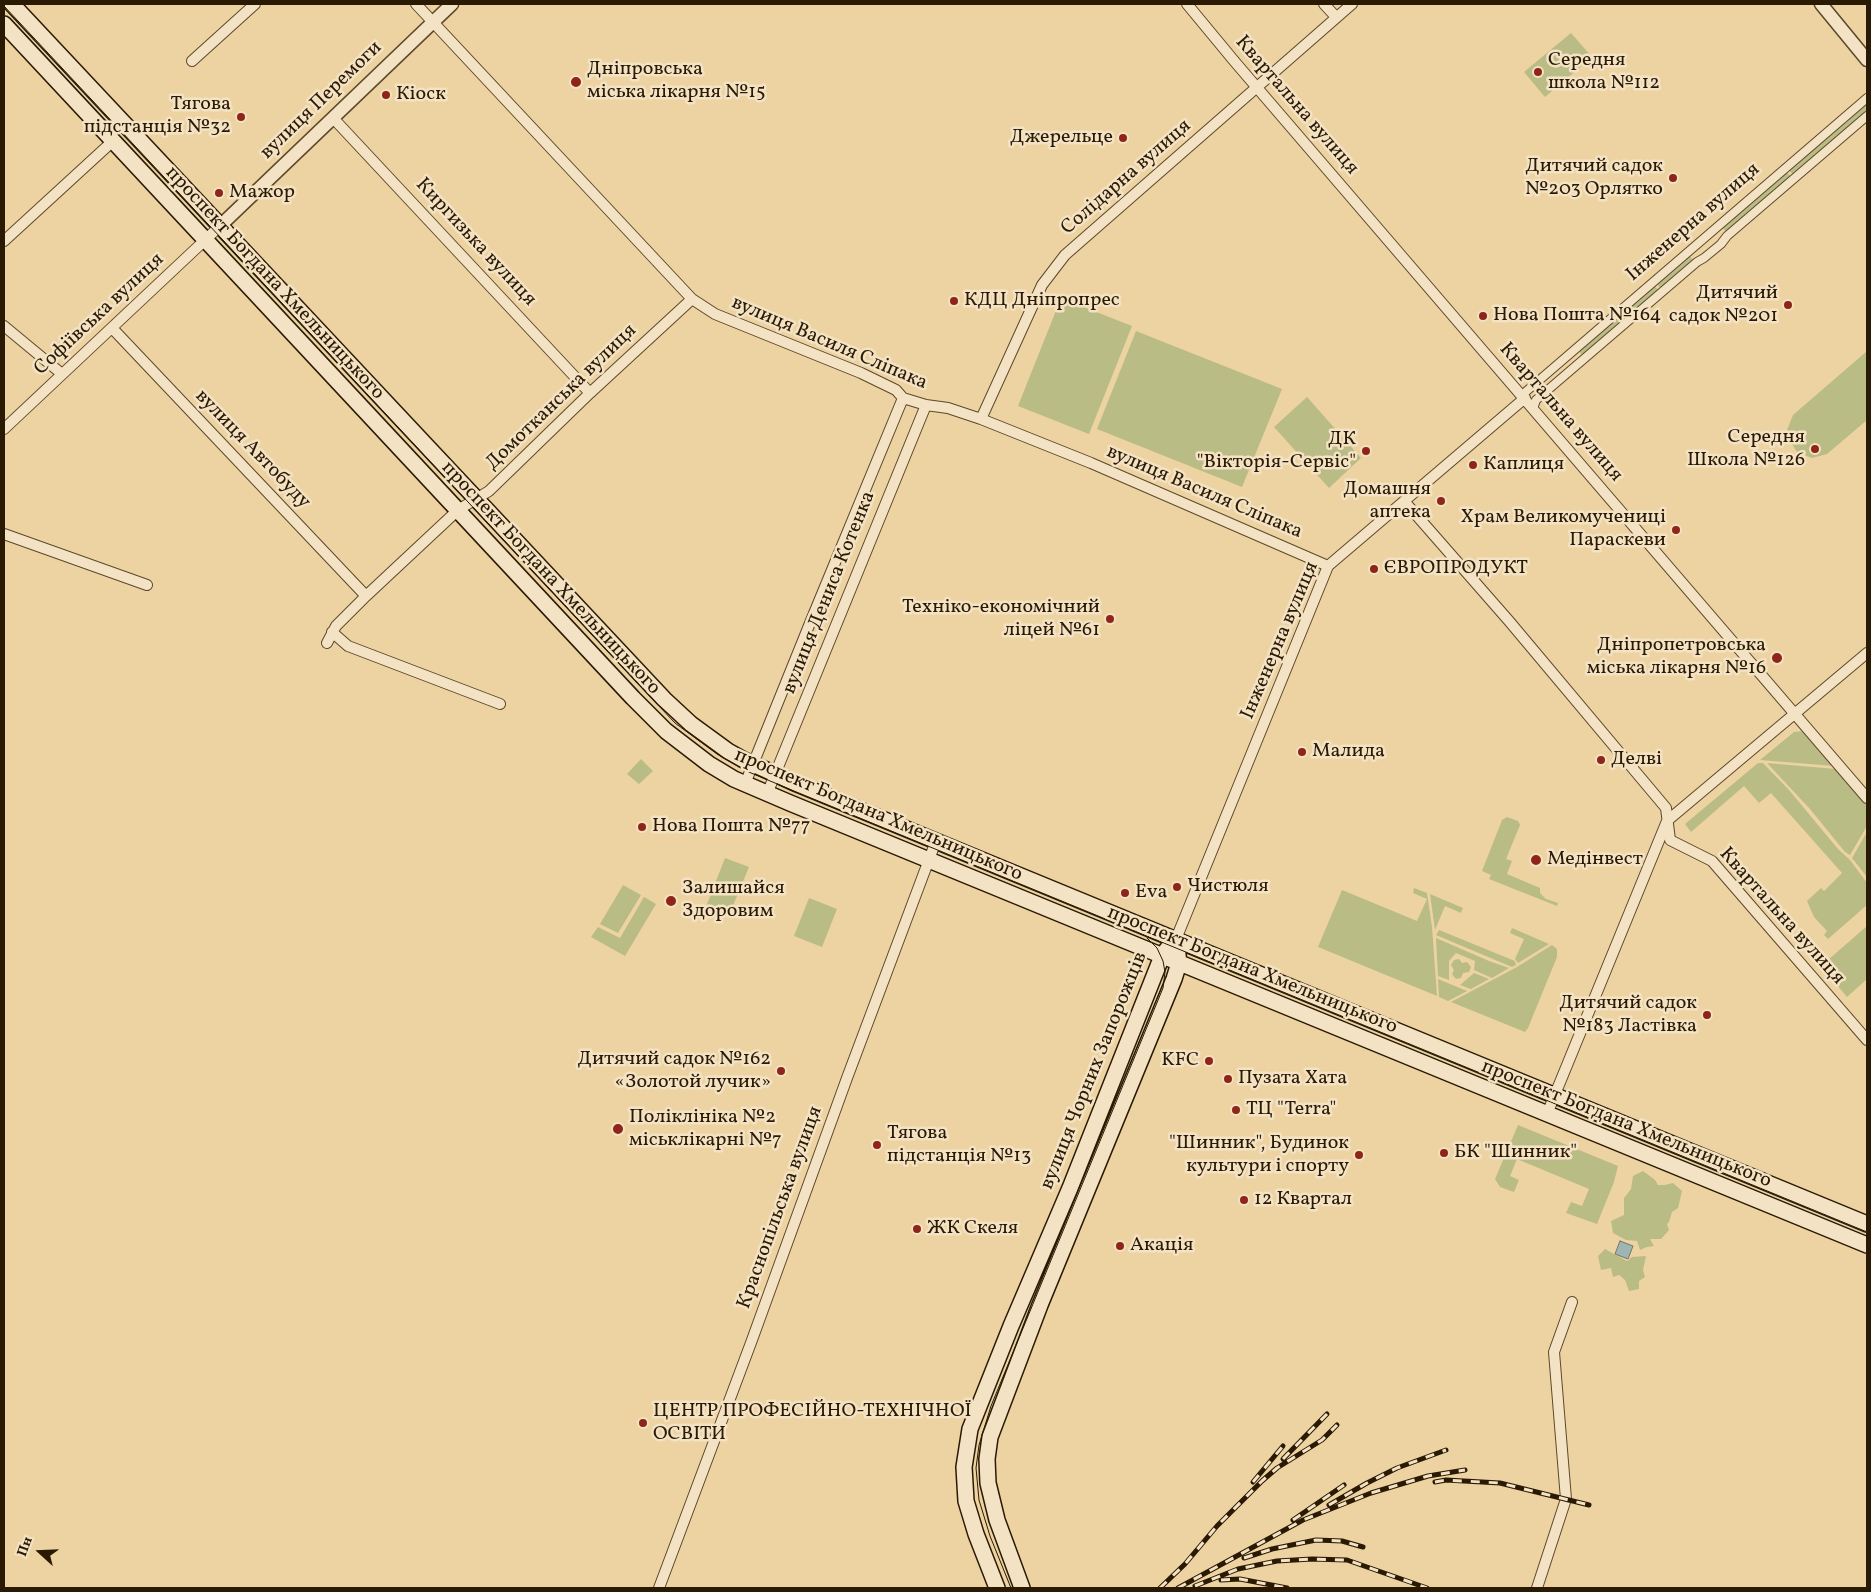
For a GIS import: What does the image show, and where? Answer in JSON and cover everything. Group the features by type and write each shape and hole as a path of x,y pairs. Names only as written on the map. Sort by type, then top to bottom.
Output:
{"main road":[{"name":"проспект Богдана Хмельницького","path":"12,4 679,714 713,741 753,764 775,774 1865,1223"},
{"name":"проспект Богдана Хмельницького","path":"4,24 666,731 709,764 767,794 1862,1243"},
{"name":"вулиця Чорних Запорожців","path":"997,1588 976,1534 966,1501 964,1467 970,1429 1162,956 1176,939"},
{"name":"вулиця Чорних Запорожців","path":"1022,1588 1002,1538 988,1484 987,1459 990,1437 1040,1305 1171,986 1179,963 1176,939"},
{"path":"1328,1024 1335,1005"},
{"path":"1114,1077 1132,1084"}],"street":[{"path":"192,62 254,4"},
{"name":"вулиця Василя Сліпака","path":"416,4 692,298 715,314 861,373 896,390 903,398 926,405 948,408 981,420 1206,512 1328,566"},
{"name":"вулиця Перемоги","path":"220,226 452,4"},
{"name":"Квартальна вулиця","path":"1187,4 1867,798"},
{"path":"1324,4 1336,18"},
{"name":"Солідарна вулиця","path":"981,420 1034,300 1051,272 1081,240 1352,4"},
{"path":"1821,4 1867,60"},
{"name":"Інженерна вулиця","path":"1176,939 1328,566 1404,502 1867,98"},
{"name":"Інженерна вулиця","path":"1533,409 1536,400 1697,262 1721,244 1727,236 1867,116"},
{"name":"Киргизька вулиця","path":"333,118 590,393"},
{"path":"4,241 113,141"},
{"name":"Софіївська вулиця","path":"4,429 220,226"},
{"name":"Домотканська вулиця","path":"327,644 336,626 366,596 458,510 489,492 590,393 692,298"},
{"path":"4,326 62,374"},
{"name":"вулиця Автобуду","path":"112,328 366,596"},
{"name":"вулиця Дениса Котенка","path":"745,784 903,398"},
{"name":"вулиця Дениса Котенка","path":"767,794 926,405"},
{"name":"Квартальна вулиця","path":"1404,502 1502,614 1666,808 1670,840 1712,861 1867,1040"},
{"path":"4,534 147,585"},
{"path":"332,632 348,646 500,704"},
{"path":"1547,1114 1667,821 1867,653"},
{"name":"Краснопільська вулиця","path":"659,1588 936,841"},
{"path":"1632,1149 1639,1130"},
{"path":"1862,1243 1865,1223"},
{"path":"1536,1588 1566,1499 1554,1352 1572,1302"}],"green space":[{"path":"1571,33 1592,57 1545,97 1524,72"},
{"path":"1867,101 1867,113 1794,176 1788,169"},
{"path":"1786,171 1792,178 1727,233 1721,226"},
{"path":"1688,254 1694,261 1661,289 1655,282"},
{"path":"1653,284 1659,291 1583,356 1577,349"},
{"path":"1061,298 1132,326 1089,434 1018,406"},
{"path":"1136,331 1282,389 1242,487 1097,429"},
{"path":"1867,351 1867,420 1827,454 1812,458 1797,452 1788,438 1787,430 1793,415"},
{"path":"1307,397 1361,458 1329,488 1274,427"},
{"path":"1804,731 1834,766 1760,760 1794,732"},
{"path":"641,759 653,771 639,784 627,774"},
{"path":"1758,763 1763,763 1789,790 1838,849 1850,860 1867,883 1867,905 1828,939 1824,935 1827,931 1814,917 1807,901 1821,888 1824,891 1842,873 1771,793 1759,803 1744,786 1691,832 1685,824"},
{"path":"1767,763 1836,769 1867,805 1867,826 1850,855 1845,852 1810,809"},
{"path":"1507,817 1518,821 1520,825 1506,859 1512,861 1507,874 1540,888 1540,893 1546,899 1558,903 1557,906 1489,879 1491,875 1482,871 1502,820"},
{"path":"1867,832 1867,877 1852,858"},
{"path":"725,858 749,867 730,913 707,904"},
{"path":"623,885 641,895 618,933 600,924"},
{"path":"1414,888 1427,893 1432,927 1437,996 1318,947 1342,890 1417,921 1427,899 1413,893"},
{"path":"1430,894 1463,908 1461,913 1445,906 1435,930"},
{"path":"644,897 656,904 625,956 591,937 598,927 620,938"},
{"path":"809,898 837,909 822,947 794,936"},
{"path":"1867,926 1867,979 1847,997 1821,966"},
{"path":"1512,928 1549,944 1518,963 1515,959 1524,939 1510,933"},
{"path":"1439,930 1515,961 1516,965 1512,967 1436,935"},
{"path":"1436,938 1509,968 1492,978 1474,970 1475,961 1456,953 1449,961 1449,980 1438,976"},
{"path":"1552,945 1557,949 1557,957 1525,1032 1451,1002 1517,967"},
{"path":"1459,959 1462,963 1467,962 1471,967 1469,972 1463,973 1461,978 1456,979 1452,974 1454,970 1451,965 1454,960"},
{"path":"1474,973 1489,979 1471,989 1460,985"},
{"path":"1438,979 1467,991 1448,1001 1439,997"},
{"path":"1518,1125 1618,1166 1614,1182 1597,1224 1566,1213 1571,1202 1582,1206 1589,1189 1517,1159 1510,1176 1519,1180 1514,1192 1500,1187 1495,1179"},
{"path":"1643,1171 1655,1180 1658,1185 1673,1183 1682,1191 1678,1208 1672,1212 1667,1224 1669,1230 1661,1239 1650,1239 1654,1246 1640,1250 1637,1241 1626,1240 1613,1233 1611,1221 1624,1215 1624,1198 1631,1189 1633,1176"},
{"path":"1605,1249 1627,1261 1632,1257 1646,1256 1643,1270 1645,1277 1639,1281 1639,1289 1629,1291 1625,1280 1619,1275 1613,1277 1611,1268 1601,1270 1598,1256"}],"water":[{"path":"1620,1241 1633,1246 1628,1259 1615,1254"}],"tram line":[{"path":"4,6 675,723 717,754 744,770 794,791 1867,1232"},
{"path":"1011,1588 990,1536 979,1500 976,1468 979,1445 991,1406 1163,988 1165,972 1163,961 1157,948 1147,938"}],"railway":[{"path":"1283,1459 1327,1414"},
{"path":"1160,1588 1185,1564 1217,1526 1262,1481 1277,1468 1322,1440 1337,1425"},
{"path":"1253,1482 1283,1446"},
{"path":"1329,1505 1397,1468 1446,1450"},
{"path":"1178,1588 1303,1520 1371,1493 1428,1476 1465,1470"},
{"path":"1435,1482 1446,1480 1500,1483 1589,1505"},
{"path":"1293,1520 1344,1485"},
{"path":"1244,1558 1272,1549 1316,1540 1342,1541 1363,1547"},
{"path":"1195,1586 1238,1569 1277,1561 1312,1559 1347,1560 1427,1588"},
{"path":"1221,1580 1240,1579 1287,1588"}],"place":[{"name":"Середня школа №112","path":"1538,72"},
{"name":"Дніпровська міська лікарня №15","path":"576,82"},
{"name":"Кіоск","path":"386,95"},
{"name":"Тягова пiдстанцiя №32","path":"241,117"},
{"name":"Джерельце","path":"1123,138"},
{"name":"Дитячий садок №203 Орлятко","path":"1673,178"},
{"name":"Мажор","path":"219,193"},
{"name":"КДЦ Дніпропрес","path":"954,301"},
{"name":"Дитячий садок №201","path":"1788,305"},
{"name":"Нова Пошта №164","path":"1483,316"},
{"name":"Середня Школа №126","path":"1815,449"},
{"name":"ДК \"Вікторія-Сервіс\"","path":"1366,451"},
{"name":"Каплиця","path":"1473,465"},
{"name":"Домашня аптека","path":"1441,501"},
{"name":"Храм Великомучениці Параскеви","path":"1676,530"},
{"name":"ЄВРОПРОДУКТ","path":"1374,569"},
{"name":"Техніко-економічний ліцей №61","path":"1110,619"},
{"name":"Дніпропетровська міська лікарня №16","path":"1777,658"},
{"name":"Малида","path":"1302,752"},
{"name":"Делві","path":"1601,760"},
{"name":"Нова Пошта №77","path":"642,827"},
{"name":"Медінвест","path":"1536,860"},
{"name":"Чистюля","path":"1177,887"},
{"name":"Eva","path":"1125,893"},
{"name":"Залишайся Здоровим","path":"671,901"},
{"name":"Дитячий садок №183 Ластівка","path":"1707,1015"},
{"name":"KFC","path":"1209,1061"},
{"name":"Дитячий садок №162 «Золотой лучик»","path":"781,1071"},
{"name":"Пузата Хата","path":"1228,1079"},
{"name":"ТЦ \"Terra\"","path":"1236,1110"},
{"name":"Поліклініка №2 міськлікарні №7","path":"618,1129"},
{"name":"Тягова пiдстанцiя №13","path":"877,1145"},
{"name":"БК \"Шинник\"","path":"1444,1153"},
{"name":"\"Шинник\", Будинок культури і спорту","path":"1359,1155"},
{"name":"12 Квартал","path":"1244,1200"},
{"name":"ЖК Скеля","path":"917,1229"},
{"name":"Акація","path":"1120,1246"},
{"name":"ЦЕНТР ПРОФЕСІЙНО-ТЕХНІЧНОЇ ОСВІТИ","path":"643,1423"}]}
